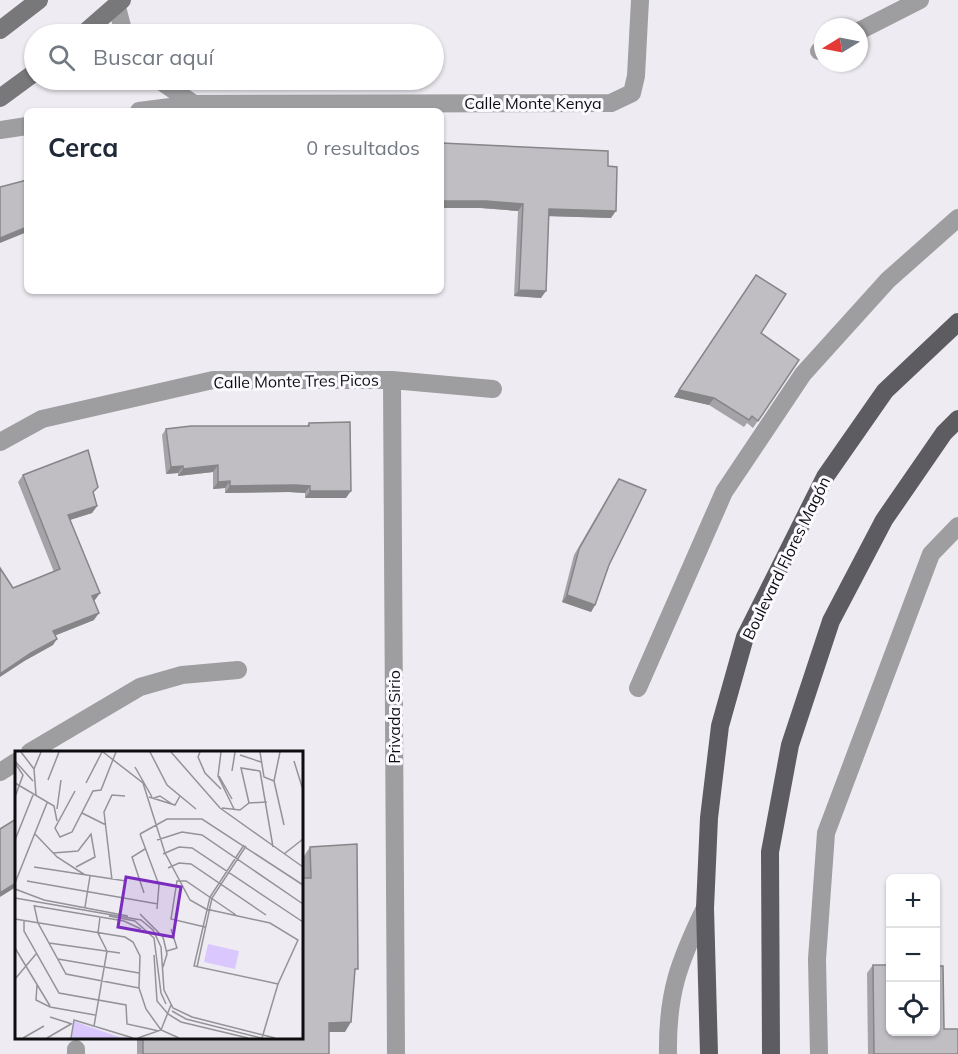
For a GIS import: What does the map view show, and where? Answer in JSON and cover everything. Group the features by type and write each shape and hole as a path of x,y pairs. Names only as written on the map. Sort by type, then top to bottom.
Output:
{"main road":[{"path":"0,30 39,0"},
{"path":"95,24 119,3"},
{"path":"0,98 24,80"},
{"name":"Boulevard Flores Magón","path":"709,1054 705,908 709,818 720,726 745,637 825,477 885,391 958,322"},
{"path":"771,1054 771,852 790,745 831,621 884,520 944,434 958,419"}],"street":[{"name":"Calle Monte Kenya","path":"163,108 194,104 611,103 632,93 636,76 640,0"},
{"path":"868,26 920,0"},
{"path":"119,3 122,24"},
{"path":"174,90 194,104"},
{"path":"0,130 24,126"},
{"path":"638,688 724,492 803,374 888,280 958,218"},
{"name":"Calle Monte Tres Picos","path":"0,442 42,419 213,380 392,380 493,389"},
{"name":"Privada Sirio","path":"392,380 396,1054"},
{"path":"819,1054 817,959 826,833 931,554 958,526"},
{"path":"33,751 140,687 182,675 238,670"},
{"path":"0,772 15,763"},
{"path":"668,1054 672,991 679,963 705,908"}],"building":[{"path":"444,143 608,151 608,166 617,167 616,211 549,209 546,291 519,290 523,204 444,201"},
{"path":"24,181 24,228 0,238 0,187"},
{"path":"756,275 786,294 761,333 799,360 758,421 752,416 749,420 714,398 679,390"},
{"path":"350,422 351,491 310,491 310,486 294,485 230,486 230,481 218,482 218,465 183,469 183,466 171,467 166,429 191,426 309,426 309,423"},
{"path":"88,450 98,487 93,492 97,506 68,515 100,593 92,596 99,613 53,631 57,639 0,674 0,568 13,588 60,569 23,475"},
{"path":"619,479 646,490 609,565 595,605 567,595 579,549"},
{"path":"15,820 15,884 0,893 0,829"},
{"path":"357,844 358,969 355,969 351,1022 329,1023 329,1054 143,1054 143,1039 303,1039 303,878 311,878 310,847"},
{"path":"873,965 886,965 886,1036 940,1036 940,966 943,966 944,1029 958,1029 958,1054 874,1054"}]}
